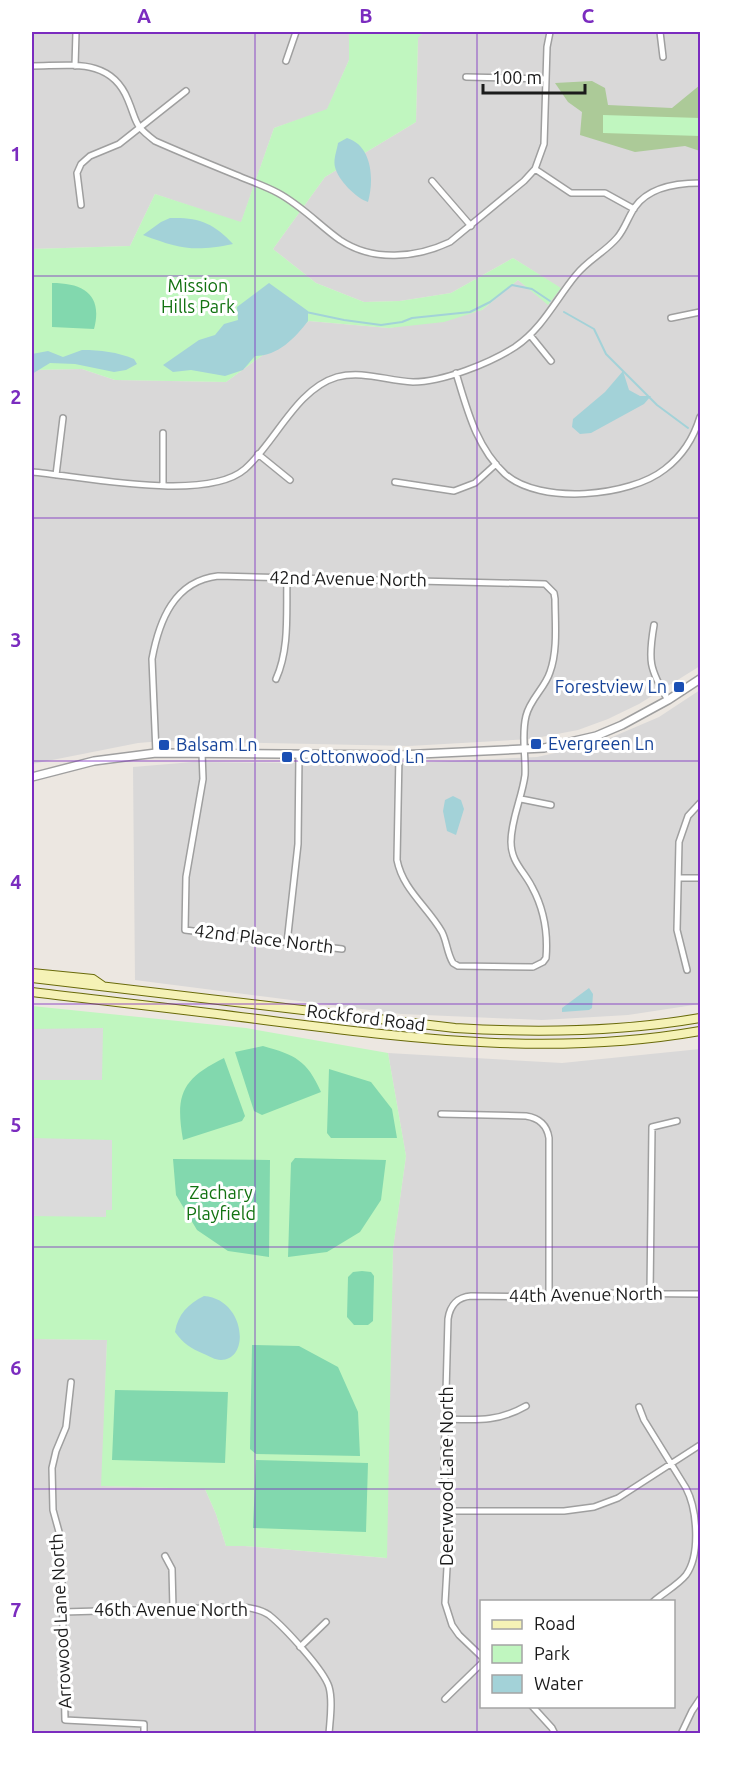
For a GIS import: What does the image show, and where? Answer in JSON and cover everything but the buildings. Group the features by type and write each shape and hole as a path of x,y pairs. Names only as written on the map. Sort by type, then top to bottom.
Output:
{"main road":[{"path":"32,973 93,980 104,987"},
{"name":"Rockford Road","path":"32,978 412,1024 503,1031 626,1028 700,1018"},
{"name":"Rockford Road","path":"32,992 476,1043 547,1045 598,1043 700,1031"}],"street":[{"path":"75,66 76,32"},
{"path":"286,62 296,32"},
{"path":"32,66 75,66 101,69 116,80 128,101 139,129 155,141 276,192 304,209 341,240 369,252 395,256 429,251 450,242 535,170 544,144 550,32"},
{"path":"660,32 663,57"},
{"path":"466,77 546,79"},
{"path":"81,204 77,173 81,164 90,156 119,144 186,91"},
{"path":"535,170 571,193 604,193 634,209"},
{"path":"432,181 471,226"},
{"path":"32,472 108,483 202,485 225,481 244,470 309,394 322,384 337,377 368,374 418,381 456,373 500,355 530,335 546,318 576,275 615,241 634,209 645,196 664,188 700,183"},
{"path":"671,318 700,312"},
{"path":"530,335 551,361"},
{"path":"456,373 479,441 496,464 507,476 520,484 550,492 606,491 628,487 651,479 666,469 687,446 700,417"},
{"path":"56,475 63,418"},
{"path":"163,485 164,433"},
{"path":"258,454 290,480"},
{"path":"395,482 454,491 475,483 496,464"},
{"name":"42nd Avenue North","path":"156,753 152,659 154,646 170,607 179,594 187,586 207,578 545,584 550,588 555,599 553,658 546,682 526,713 523,733 524,750"},
{"path":"276,679 284,659 287,578"},
{"path":"654,625 650,647 651,667 668,700"},
{"path":"32,777 94,761 156,753 399,755 524,750 596,736 668,700 700,679"},
{"path":"399,755 399,870 408,889 442,932 453,963 458,966 533,967 546,958 547,939 539,901 512,853 512,828 521,799 525,775 524,750"},
{"name":"42nd Place North","path":"202,753 203,779 186,877 185,930 342,949"},
{"path":"287,943 298,844 299,755"},
{"path":"521,799 551,805"},
{"path":"687,970 677,930 679,842 688,816 700,803"},
{"path":"679,878 700,878"},
{"path":"441,1114 526,1116 534,1117 545,1126 549,1138 549,1297"},
{"path":"650,1293 652,1127 677,1121"},
{"name":"44th Avenue North","path":"471,1296 549,1297 585,1293 700,1294"},
{"name":"Deerwood Lane North","path":"471,1296 458,1300 449,1313 444,1466 449,1532 446,1603 452,1625 480,1655"},
{"name":"Arrowood Lane North","path":"71,1382 66,1427 52,1468 53,1510 61,1539 65,1720 144,1724 144,1734"},
{"path":"446,1419 494,1419 525,1406"},
{"path":"639,1407 644,1420 687,1488 695,1509 692,1561 685,1576 655,1600"},
{"path":"448,1511 586,1509 618,1498 700,1445"},
{"path":"165,1556 172,1569 173,1609"},
{"name":"46th Avenue North","path":"63,1611 251,1608 269,1615 327,1679 331,1703 329,1734"},
{"path":"300,1647 326,1622"},
{"path":"445,1699 480,1665"},
{"path":"681,1734 700,1699"},
{"path":"533,1708 555,1734"}],"shaded area":[{"path":"32,32 349,32 349,60 327,110 274,128 241,223 155,194 130,246 32,249"},
{"path":"424,32 700,32 700,666 639,704 608,719 578,730 531,739 409,746 162,741 138,743 32,764 32,370 82,369 115,380 226,382 309,321 389,328 482,310 518,280 548,304 560,288 513,258 451,293 400,301 364,302 316,283 273,249 325,177 416,122 418,37"},
{"path":"700,690 700,1004 628,1015 542,1020 401,1014 135,980 133,767 193,762 389,764 537,757 596,744 659,717"},
{"path":"103,1028 102,1080 32,1080 32,1029"},
{"path":"700,1049 700,1733 32,1734 32,1339 107,1340 102,1486 205,1489 226,1546 386,1558 393,1248 406,1156 388,1053 562,1063"},
{"path":"32,1138 112,1140 112,1210 106,1210 106,1217 32,1216"}],"green space":[{"name":"Mission Hills Park","path":"349,32 424,32 418,38 416,122 325,177 273,249 316,283 364,302 400,301 451,293 513,258 561,288 548,305 518,280 482,310 444,322 389,328 309,321 226,382 115,380 82,369 32,370 32,249 130,246 155,194 241,222 274,128 327,109 349,60"},
{"path":"592,81 605,88 608,105 672,108 700,85 700,151 685,146 635,152 580,135 582,112 568,102 555,83"},
{"path":"603,115 700,118 700,136 603,133"},
{"path":"52,283 73,285 88,293 96,307 94,329 52,327"},
{"name":"Zachary Playfield","path":"32,1006 246,1028 388,1053 406,1156 393,1249 387,1558 226,1546 205,1489 101,1486 107,1340 32,1339"},
{"path":"263,1046 284,1052 299,1060 311,1073 321,1092 262,1115 254,1111 235,1052"},
{"path":"224,1058 245,1116 242,1121 183,1140 180,1111 181,1099 185,1090 190,1081 199,1073"},
{"path":"329,1069 371,1082 392,1109 397,1138 331,1138 327,1133"},
{"path":"295,1158 386,1160 381,1200 360,1232 327,1252 288,1257 291,1163"},
{"path":"173,1159 270,1160 269,1257 228,1251 197,1230 176,1195"},
{"path":"353,1272 371,1272 374,1276 373,1321 368,1325 354,1325 347,1317 348,1277"},
{"path":"252,1345 299,1346 338,1367 358,1412 360,1456 256,1454 250,1449"},
{"path":"115,1390 228,1392 225,1463 112,1460"},
{"path":"256,1460 368,1463 366,1532 253,1528"}],"water":[{"path":"347,138 362,148 370,165 371,184 368,202 348,188 335,167 338,143"},
{"path":"170,218 197,220 205,223 219,231 233,244 208,248 187,248 143,235"},
{"path":"269,283 308,311 308,321 285,345 271,353 255,356 243,370 225,376 191,370 173,372 163,365 199,340 215,335 224,324 238,320 237,307"},
{"path":"82,350 121,355 134,359 137,364 126,370 114,372 75,364 50,363 32,374 32,354 48,351 63,357"},
{"path":"623,371 629,390 640,396 651,396 644,404 591,433 580,434 572,427 573,419 605,392"},
{"path":"453,796 461,800 464,809 456,835 447,831 443,811 445,800"},
{"path":"589,988 593,994 592,1008 562,1012 562,1008"},
{"path":"204,1296 218,1300 228,1307 235,1318 240,1341 231,1357 221,1360 212,1358 191,1348 175,1332 185,1310"}],"waterway":[{"path":"306,312 381,325 412,318 470,312 490,302 512,285 532,289 550,301"},
{"path":"564,312 594,329 606,354 657,405 688,428"}],"place":[{"name":"Forestview Ln","path":"679,687"},
{"name":"Evergreen Ln","path":"536,744"},
{"name":"Balsam Ln","path":"164,745"},
{"name":"Cottonwood Ln","path":"287,757"}]}
